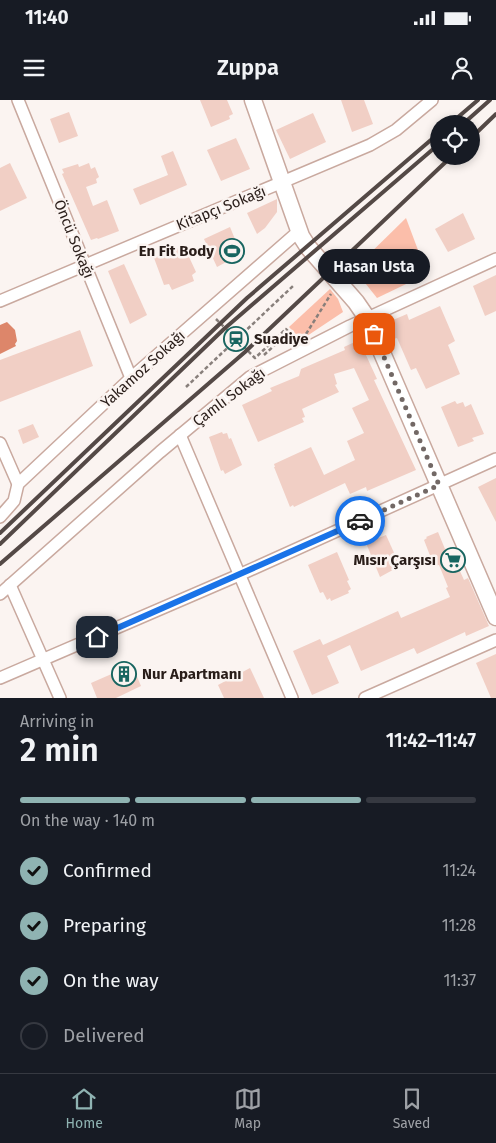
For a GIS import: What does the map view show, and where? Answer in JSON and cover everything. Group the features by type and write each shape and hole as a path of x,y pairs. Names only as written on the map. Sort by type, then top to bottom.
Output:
{"street":[{"name":"Öncü Sokağı","path":"18,100 131,378"},
{"path":"253,100 299,231 308,247 359,305 367,318 496,616"},
{"name":"Kitapçı Sokağı","path":"0,301 84,264 281,184 376,142 396,130 432,100"},
{"name":"Yakamoz Sokağı","path":"0,517 14,501 18,484 131,378 299,231"},
{"name":"Çamlı Sokağı","path":"0,594 180,435 261,370 367,318 496,259"},
{"path":"180,435 292,698"},
{"path":"0,443 18,484"},
{"path":"0,678 239,575 496,459"},
{"path":"10,585 60,698"},
{"path":"364,698 496,640"}],"path":[{"path":"304,336 338,282"},
{"path":"186,387 293,286"},
{"path":"208,310 255,358 286,329 300,344"},
{"path":"261,370 255,364 289,332"}],"shaded area":[{"path":"406,218 427,274 377,298 354,269"},
{"path":"330,289 338,299 343,312 301,340 289,327"},
{"path":"7,322 15,330 16,346 0,354 0,325"}],"building":[{"path":"200,100 227,100 233,114 229,116 230,119 211,127"},
{"path":"341,100 364,100 373,124 352,132"},
{"path":"69,112 78,136 59,143 50,119"},
{"path":"313,113 326,142 290,159 276,130"},
{"path":"236,138 250,169 221,181 207,150"},
{"path":"173,151 187,185 140,205 133,189 168,175 161,156"},
{"path":"10,163 27,198 0,211 0,168"},
{"path":"89,163 91,169 95,167 99,177 96,179 97,183 86,187 93,206 107,200 119,231 91,240 62,174 64,173 62,169 78,164 79,167"},
{"path":"277,199 277,212 265,228 257,234 247,213"},
{"path":"463,213 475,239 448,252 435,229"},
{"path":"230,227 241,254 217,267 204,239"},
{"path":"184,246 196,272 192,275 194,281 172,290 169,284 164,285 154,258"},
{"path":"124,264 147,315 130,324 108,271"},
{"path":"496,275 496,311 485,316 473,286"},
{"path":"440,306 455,341 448,345 460,374 426,389 416,368 411,370 397,338 393,339 386,323 407,314 409,320"},
{"path":"80,330 93,366 0,402 0,360"},
{"path":"359,340 377,379 374,380 416,470 367,491 366,487 350,494 345,483 294,507 293,505 290,507 274,464 311,447 324,475 355,460 347,441 364,433 352,408 369,400 354,368 334,374 337,384 335,385 339,392 302,409 305,417 302,418 304,422 258,442 242,405 272,391 270,388 299,376 301,369 345,350 344,347"},
{"path":"455,401 457,404 463,402 465,407 471,404 484,434 472,438 474,441 458,447 441,407"},
{"path":"33,424 39,437 23,444 18,430"},
{"path":"222,432 223,434 227,433 229,439 231,438 242,465 225,474 223,470 221,471 209,437"},
{"path":"496,478 496,522 478,487"},
{"path":"438,532 445,549 448,548 464,580 468,578 489,626 466,636 465,632 417,654 414,648 361,671 350,645 327,656 339,683 312,695 293,651 320,639 323,645 398,611 401,618 450,597 439,565 434,566 424,540 426,537"},
{"path":"386,535 400,566 380,577 366,543"},
{"path":"337,552 351,589 348,591 349,593 331,601 330,598 327,600 323,592 320,593 308,565"},
{"path":"496,654 496,698 491,698 476,663"},
{"name":"Nur Apartmanı","path":"132,665 141,686 116,698 97,698 91,683"},
{"path":"250,668 264,698 224,698 218,685"}],"railway":[{"path":"460,115 478,100"},
{"path":"473,115 490,100"},
{"path":"480,129 496,114"},
{"path":"0,533 247,298 430,141"},
{"path":"0,544 224,329 430,152"},
{"path":"0,564 245,352 442,165"}],"way so far":[{"path":"360,521 439,485 374,334"}],"place":[{"name":"En Fit Body","path":"232,251"},
{"name":"Hasan Usta","path":"374,334"},
{"name":"Suadiye","path":"236,339"},
{"name":"Mısır Çarşısı","path":"453,560"},
{"name":"Nur Apartmanı","path":"124,674"}],"route":[{"path":"97,637 360,521"}]}
